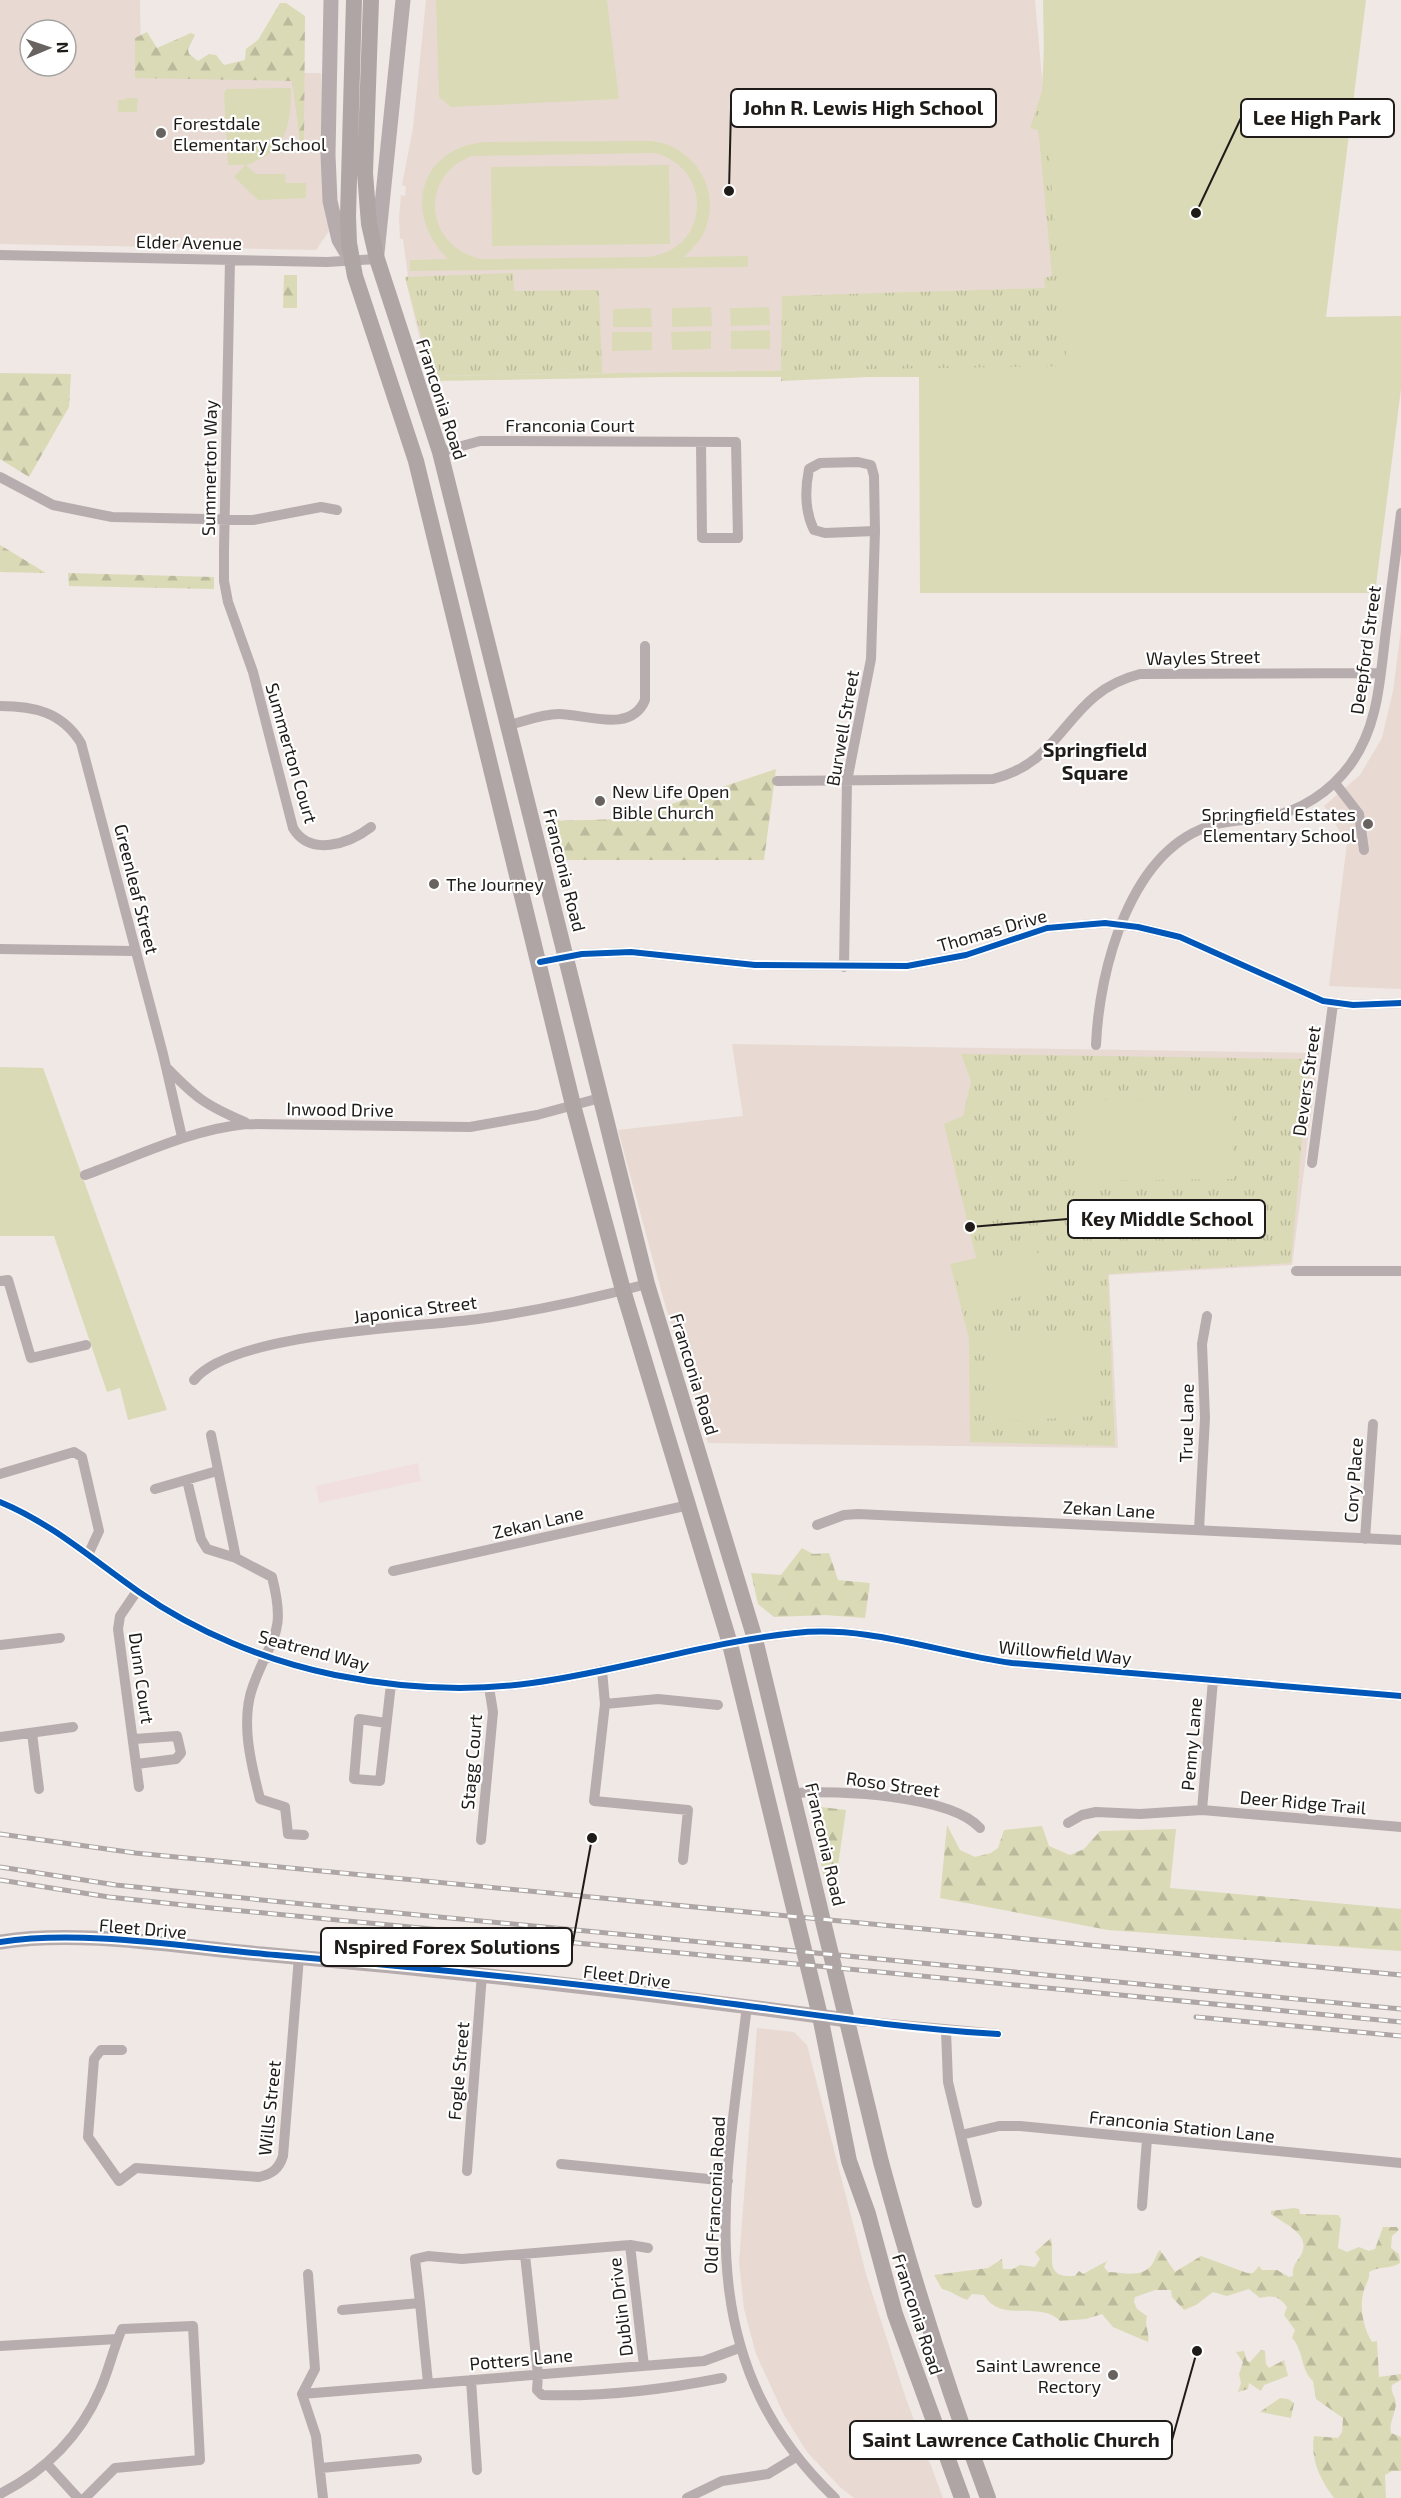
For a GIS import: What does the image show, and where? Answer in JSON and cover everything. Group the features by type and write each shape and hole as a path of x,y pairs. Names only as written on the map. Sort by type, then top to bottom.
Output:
{"main road":[{"name":"Franconia Road","path":"354,0 348,216 351,260 416,461 540,962 573,1105 623,1290 730,1644 820,2016 849,2161 868,2214 895,2314 962,2498"},
{"name":"Franconia Road","path":"371,0 365,172 369,224 376,259 440,452 647,1284 755,1639 902,2241 924,2314 988,2498"},
{"path":"495,784 523,783"}],"street":[{"name":"Franconia Road","path":"331,0 328,154 330,201 339,240 351,260"},
{"name":"Franconia Road","path":"376,259 403,0"},
{"name":"Elder Avenue","path":"0,255 230,260 376,259"},
{"name":"Summerton Way","path":"230,260 224,581 253,672"},
{"name":"Franconia Court","path":"440,452 480,441 736,442 738,538 702,538 701,442"},
{"name":"Burwell Street","path":"844,967 847,781 871,658 875,531 874,476 871,465 858,462 820,463 809,469 808,518 814,530 825,533 875,531"},
{"path":"0,477 53,505 90,515 266,520 321,507 337,510"},
{"name":"Deepford Street","path":"1096,1045 1103,981 1121,924 1153,867 1181,840 1214,825 1270,817 1292,810 1335,783 1350,765 1367,736 1375,708 1401,513"},
{"path":"509,725 556,714 613,721 631,714 641,708 645,700 645,646"},
{"name":"Wayles Street","path":"777,781 993,780 1010,775 1042,755 1093,695 1114,683 1140,674 1340,671 1380,673"},
{"name":"Summerton Court","path":"253,672 293,828 299,838 316,845 327,844 351,840 370,827"},
{"name":"Greenleaf Street","path":"0,706 27,707 52,714 64,721 81,743 166,1066 182,1137"},
{"path":"1335,783 1359,814 1364,850"},
{"name":"Thomas Drive","path":"540,962 566,956 631,952 754,965 844,967 927,964 966,955 1047,928 1080,923 1121,924 1180,937 1333,1004 1401,1004"},
{"path":"0,949 134,951"},
{"name":"Devers Street","path":"1312,1163 1333,1004"},
{"path":"166,1066 195,1097 217,1112 249,1124"},
{"name":"Inwood Drive","path":"85,1175 182,1137 221,1126 249,1124 470,1127 496,1124 600,1098"},
{"path":"1296,1271 1401,1271"},
{"path":"0,1281 8,1281 31,1358 86,1345"},
{"name":"Japonica Street","path":"194,1380 202,1370 216,1362 273,1345 541,1310 647,1284"},
{"name":"True Lane","path":"1199,1530 1204,1418 1202,1344 1207,1316"},
{"name":"Cory Place","path":"1365,1539 1373,1424"},
{"path":"211,1435 236,1558"},
{"path":"0,1474 74,1452 82,1457 99,1531 88,1555"},
{"path":"155,1489 217,1471"},
{"path":"187,1480 201,1539 207,1549 236,1558 272,1577 280,1616 268,1656 253,1687 248,1711 253,1772 261,1799 285,1807 288,1834 304,1835"},
{"name":"Seatrend Way","path":"0,1502 62,1534 137,1591 199,1628 268,1656 333,1675 391,1684 489,1687 533,1683 730,1644"},
{"name":"Zekan Lane","path":"393,1571 689,1505"},
{"name":"Zekan Lane","path":"817,1525 844,1515 858,1514 1401,1540"},
{"name":"Dunn Court","path":"137,1591 120,1616 118,1629 139,1787"},
{"name":"Willowfield Way","path":"730,1644 795,1633 855,1632 1012,1663 1401,1696"},
{"path":"0,1645 60,1638"},
{"path":"602,1670 605,1704 594,1801 688,1810 683,1860"},
{"name":"Penny Lane","path":"1202,1810 1213,1680"},
{"path":"386,1723 359,1719 354,1779 380,1781 391,1684"},
{"name":"Stagg Court","path":"481,1840 493,1712 489,1687"},
{"path":"605,1704 658,1699 718,1704"},
{"path":"0,1737 73,1727"},
{"path":"32,1733 39,1789"},
{"name":"Dunn Court","path":"134,1738 173,1735 179,1740 181,1753 176,1759 137,1764"},
{"name":"Roso Street","path":"794,1793 858,1794 933,1806 970,1817 980,1828"},
{"name":"Deer Ridge Trail","path":"1068,1823 1082,1815 1096,1812 1140,1814 1202,1810 1401,1827"},
{"name":"Fleet Drive","path":"0,1942 35,1938 92,1939 299,1957 482,1974 847,2020 946,2031 998,2034"},
{"name":"Wills Street","path":"122,2050 101,2050 94,2059 88,2137 119,2181 135,2168 259,2177 274,2171 283,2156 299,1957"},
{"name":"Fogle Street","path":"467,2171 482,1974"},
{"name":"Old Franconia Road","path":"747,2006 725,2232 727,2290 739,2349 773,2422 796,2457 835,2498"},
{"path":"946,2031 946,2066 977,2203"},
{"name":"Franconia Station Lane","path":"961,2135 1008,2126 1401,2163"},
{"path":"1142,2206 1148,2139"},
{"path":"561,2164 729,2181"},
{"path":"428,2383 415,2259 428,2256 462,2259 525,2255 630,2245 648,2248"},
{"name":"Dublin Drive","path":"630,2245 644,2366"},
{"path":"525,2255 538,2375 537,2390 542,2395 602,2396 674,2383 722,2378"},
{"path":"308,2274 315,2369 302,2394 315,2430 323,2498"},
{"path":"342,2310 420,2303"},
{"path":"0,2346 193,2326 200,2460 115,2468 85,2498"},
{"path":"0,2494 47,2464 70,2441 104,2381 120,2334"},
{"name":"Potters Lane","path":"302,2394 704,2361 739,2349"},
{"path":"471,2380 477,2470"},
{"path":"687,2498 722,2481 768,2475 796,2457"},
{"path":"321,2468 417,2459"},
{"path":"47,2464 78,2498"}],"shaded area":[{"name":"Forestdale Elementary School","path":"0,0 140,0 141,73 321,73 329,231 316,250 0,244"},
{"path":"426,0 1035,0 1068,366 432,376 421,344 405,277 408,276 403,239 400,239 399,218 401,195 405,196 406,187 402,185 413,128"},
{"name":"Springfield Estates Elementary School","path":"1401,629 1401,989 1329,986 1347,843 1324,806 1360,775 1382,738 1393,691"},
{"path":"732,1044 1319,1053 1292,1265 1109,1275 1118,1448 708,1443 664,1301 618,1130 743,1116"},
{"path":"418,1463 421,1481 319,1503 316,1486"},
{"path":"757,2028 794,2032 807,2045 866,2274 905,2396 943,2498 854,2498 841,2488 807,2452 784,2415 756,2354 744,2309 739,2262"}],"green space":[{"path":"436,0 607,0 619,99 451,107 439,97"},
{"path":"1043,0 1366,0 1326,317 1401,316 1401,389 1375,593 920,593 919,377 660,377 435,381 432,376 1067,366 1045,111"},
{"path":"280,3 286,3 305,16 304,144 300,142 292,81 135,78 135,38 147,32 157,48 191,33 195,35 188,49 189,54 198,61 209,54 216,55 224,65 245,60 246,49 258,40"},
{"path":"1045,24 1292,358 781,381 782,296 1045,288 1044,278 1052,276 1040,147 1038,130 1030,128 1042,91"},
{"path":"291,88 290,115 284,136 270,153 246,165 256,174 285,174 286,183 306,183 306,198 258,200 234,177 245,165 228,165 224,93 227,89"},
{"path":"125,98 138,98 137,112 118,112 118,100 125,100"},
{"path":"651,141 679,150 700,170 710,197 710,212 704,232 697,244 684,257 748,256 748,267 410,271 410,260 448,259 434,241 425,222 422,203 425,185 433,169 446,156 464,146 487,142","holes":["654,153 674,162 688,175 695,191 697,209 693,226 683,241 667,252 646,257 481,259 462,252 448,241 439,226 435,210 436,194 443,179 455,166 472,156"]},
{"path":"669,165 670,244 492,246 491,167"},
{"path":"513,273 514,291 599,290 602,373 432,376 405,277"},
{"path":"284,275 297,275 297,308 283,308"},
{"path":"711,307 712,326 672,327 672,308"},
{"path":"769,307 770,325 731,326 730,308"},
{"path":"651,308 652,327 613,327 613,309"},
{"path":"770,330 770,349 731,349 731,331"},
{"path":"711,331 711,349 672,350 671,332"},
{"path":"612,332 652,332 652,350 612,351"},
{"path":"0,373 71,374 69,407 29,477 0,459"},
{"path":"0,545 46,573 0,572"},
{"path":"68,573 214,577 214,589 69,586"},
{"path":"776,769 764,860 553,860 544,821 627,819"},
{"path":"961,1054 1309,1059 1291,1263 1108,1274 1115,1446 970,1442 969,1339 950,1264 976,1258 944,1124 963,1116 971,1081"},
{"path":"0,1067 43,1068 167,1410 128,1420 120,1388 107,1392 54,1236 0,1236"},
{"path":"1232,1099 1233,1179 1075,1181 1075,1100"},
{"path":"1036,1247 1047,1290 965,1310 954,1268"},
{"path":"1093,1333 1097,1416 991,1422 986,1339"},
{"path":"802,1548 813,1554 829,1553 838,1580 870,1583 865,1618 825,1615 774,1617 758,1604 751,1573 781,1575"},
{"path":"821,1807 846,1810 836,1879 824,1877 812,1822 814,1813"},
{"path":"947,1825 960,1850 975,1857 991,1853 998,1848 1004,1830 1042,1826 1049,1846 1070,1855 1084,1849 1100,1831 1176,1829 1170,1888 1401,1909 1401,1951 1108,1930 940,1898"},
{"path":"1299,2209 1300,2214 1338,2215 1341,2219 1338,2248 1347,2252 1359,2247 1369,2251 1375,2249 1383,2227 1397,2227 1399,2230 1392,2236 1391,2248 1399,2254 1400,2263 1369,2272 1362,2303 1366,2330 1372,2342 1377,2341 1379,2377 1401,2374 1401,2380 1392,2385 1396,2404 1391,2422 1391,2433 1401,2437 1401,2471 1392,2471 1385,2475 1386,2498 1334,2498 1325,2485 1315,2462 1314,2436 1338,2438 1342,2432 1343,2418 1316,2399 1313,2381 1306,2371 1299,2348 1292,2338 1295,2330 1284,2315 1287,2307 1278,2299 1260,2298 1249,2289 1227,2296 1213,2292 1196,2305 1184,2310 1172,2297 1171,2290 1155,2290 1135,2297 1134,2302 1137,2309 1147,2316 1148,2342 1113,2327 1102,2314 1086,2319 1060,2321 1042,2312 1000,2308 991,2304 984,2295 972,2294 967,2300 942,2289 934,2275 988,2268 1002,2259 1003,2269 1013,2269 1020,2265 1035,2267 1040,2259 1035,2252 1051,2238 1052,2265 1058,2274 1065,2276 1075,2276 1079,2271 1083,2274 1107,2261 1104,2267 1108,2272 1130,2274 1141,2272 1150,2267 1160,2250 1175,2272 1201,2256 1247,2273 1253,2273 1259,2266 1262,2270 1277,2270 1289,2277 1293,2276 1303,2242 1290,2226 1271,2214 1271,2211"},
{"path":"1261,2350 1265,2351 1266,2364 1269,2368 1284,2360 1288,2376 1264,2385 1261,2391 1249,2383 1248,2389 1238,2392 1241,2383 1239,2374 1243,2362 1236,2352 1244,2351 1247,2361 1250,2362"},
{"path":"1280,2398 1294,2403 1291,2418 1260,2412"}],"railway":[{"path":"0,1834 135,1853 1401,1975"},
{"path":"0,1867 116,1885 272,1901 1401,2009"},
{"path":"0,1880 109,1897 212,1908 1401,2022"},
{"path":"1196,2017 1401,2036"}],"cycle path":[{"path":"540,962 582,954 631,952 755,965 907,966 966,955 1047,928 1105,923 1138,927 1180,937 1323,1001 1353,1005 1401,1003"},
{"path":"0,1502 38,1521 139,1592 208,1632 283,1662 335,1675 384,1683 458,1688 508,1686 565,1678 762,1637 823,1632 877,1636 1012,1663 1401,1696"},
{"path":"0,1942 67,1938 138,1941 637,1991 881,2023 998,2034"}],"place":[{"name":"Forestdale Elementary School","path":"161,133"},
{"name":"John R. Lewis High School","path":"729,191"},
{"name":"Lee High Park","path":"1196,213"},
{"name":"New Life Open Bible Church","path":"600,801"},
{"name":"Springfield Estates Elementary School","path":"1368,824"},
{"name":"The Journey","path":"434,884"},
{"name":"Key Middle School","path":"970,1227"},
{"name":"Nspired Forex Solutions","path":"592,1838"},
{"name":"Saint Lawrence Catholic Church","path":"1197,2351"},
{"name":"Saint Lawrence Rectory","path":"1113,2375"}],"district":[{"name":"Springfield Square","path":"1095,760"}]}
